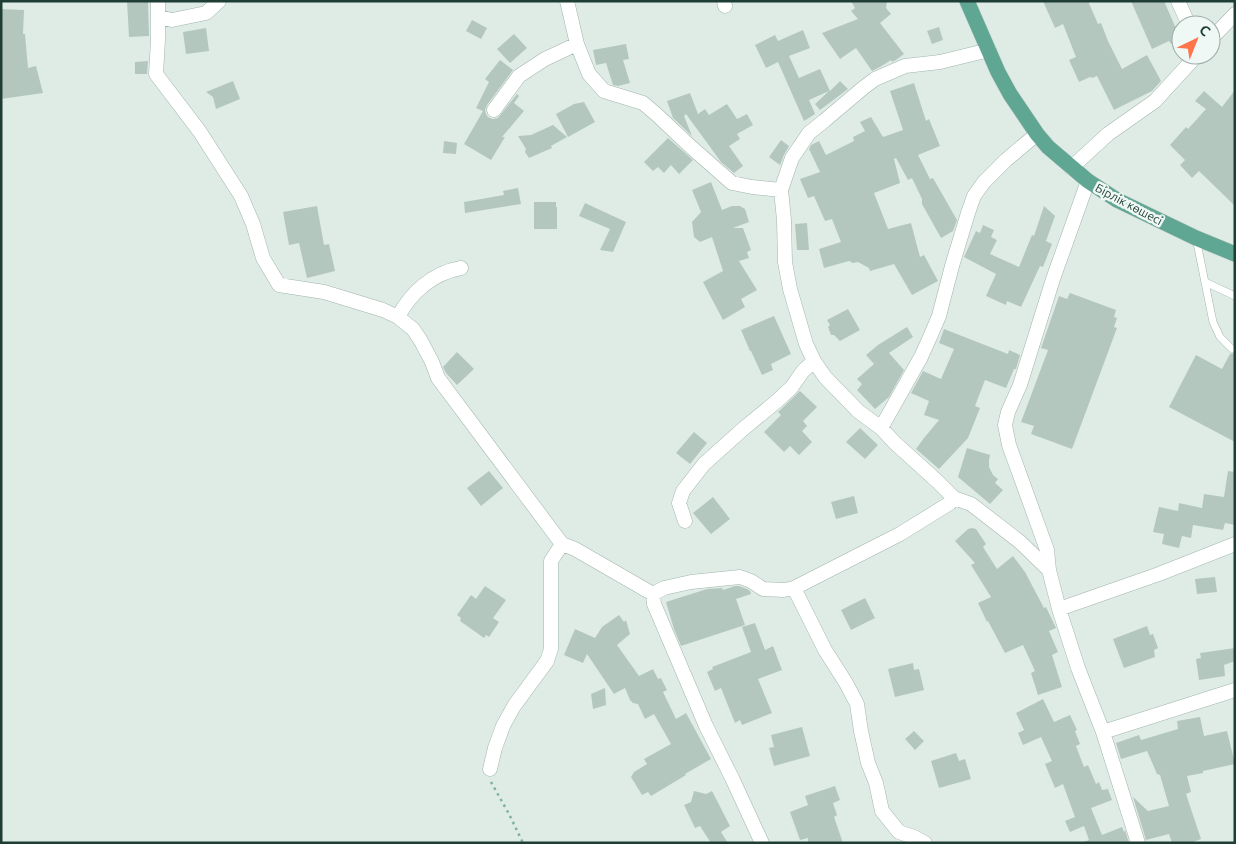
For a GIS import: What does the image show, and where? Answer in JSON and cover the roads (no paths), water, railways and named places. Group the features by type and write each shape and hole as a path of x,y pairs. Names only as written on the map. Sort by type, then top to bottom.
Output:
{"main road":[{"name":"Бірлік көшесі","path":"967,1 998,72 1010,94 1048,147 1071,168 1117,200 1196,238 1235,254"}],"street":[{"path":"158,1 156,74 200,132 241,196 253,224 263,258 279,285 324,292 383,310 413,329 432,362 438,378 562,544 575,548 653,594"},
{"path":"159,17 172,20 206,13 219,1"},
{"path":"567,1 577,44 589,74 604,91 643,103 732,183 781,190"},
{"path":"1178,1 1184,15"},
{"path":"1221,29 1235,14"},
{"path":"494,110 519,76 545,59 577,44"},
{"path":"989,50 940,62 906,66 875,79 809,132 792,158 781,190 785,262 790,289 804,335 814,361 825,377 858,411 881,428 954,498 970,504 1020,542 1049,570"},
{"path":"1071,168 1108,134 1155,101 1188,65"},
{"path":"881,428 921,357 930,337 974,196 984,182 1006,160 1037,134"},
{"path":"1088,181 1053,279 1020,385 1008,412 1005,425 1009,445 1047,550 1049,570 1059,609 1078,668 1103,732 1138,843"},
{"path":"398,318 404,305 431,279 448,271 461,268"},
{"path":"684,521 679,502 683,491 704,464 777,401 814,361"},
{"path":"653,594 664,588 691,582 740,577 763,589 784,590 794,588 900,534 950,504 954,498"},
{"path":"490,769 503,726 514,706 547,661 551,649 551,562 562,544"},
{"path":"1059,609 1159,574 1235,544"},
{"path":"794,588 825,650 857,704 868,763 876,784 882,811 899,832 925,843"},
{"path":"653,594 654,604 706,726 762,843"},
{"path":"1103,732 1235,690"}],"lane":[{"path":"1196,238 1212,322 1220,337 1232,350"},
{"path":"1204,282 1235,296"}]}
